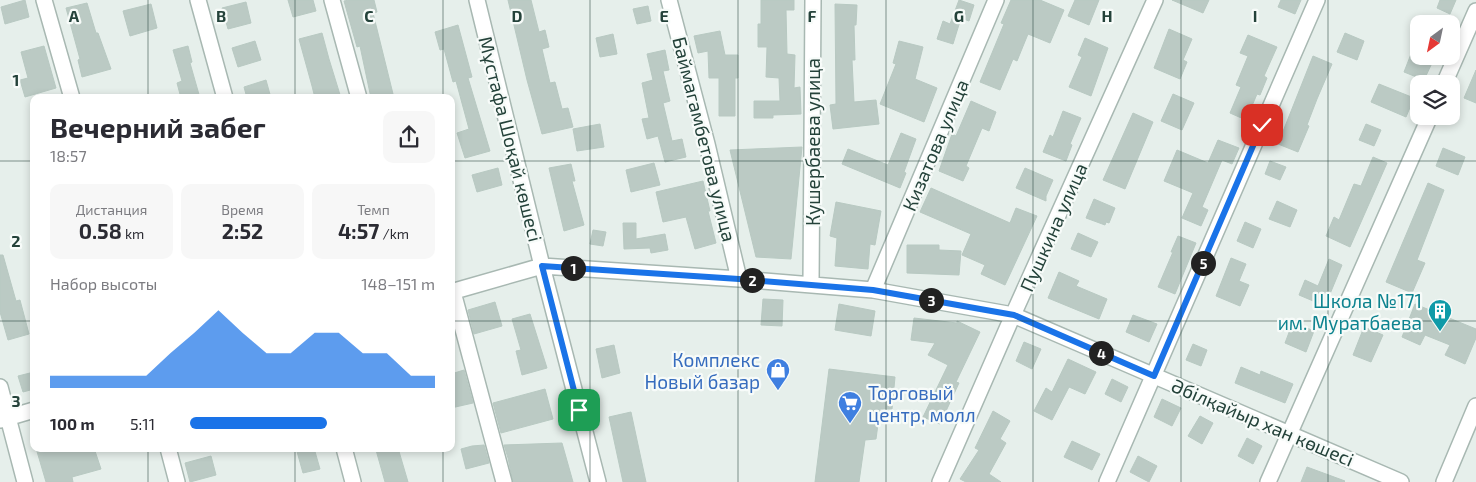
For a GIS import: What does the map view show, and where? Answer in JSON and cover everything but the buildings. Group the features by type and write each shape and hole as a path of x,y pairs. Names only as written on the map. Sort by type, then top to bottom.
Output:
{"street":[{"path":"44,0 71,94"},
{"path":"198,0 224,94"},
{"path":"332,0 358,94"},
{"name":"Мұстафа Шоқай көшесі","path":"477,0 542,266 598,482"},
{"name":"Баймагамбетова улица","path":"669,0 707,144 739,279"},
{"name":"Кушербаева улица","path":"811,284 813,0"},
{"name":"Кизатова улица","path":"873,290 996,0"},
{"name":"Пушкина улица","path":"940,482 1156,0"},
{"path":"1107,482 1316,0"},
{"path":"1448,75 1476,11"},
{"path":"1268,482 1426,125"},
{"name":"Әбілқайыр хан көшесі","path":"455,291 542,266 811,284 873,290 1014,315 1401,482"},
{"path":"455,303 504,482"},
{"path":"0,387 4,418 25,482"},
{"path":"1444,482 1476,406"},
{"path":"4,418 30,411"},
{"path":"169,452 178,482"},
{"path":"345,452 353,482"}],"place":[{"name":"Школа №171 им. Муратбаева","path":"1440,332"},
{"name":"Комплекс Новый базар","path":"778,391"},
{"name":"Торговый центр, молл","path":"850,424"}],"route":[{"path":"579,410 542,266 873,290 1014,315 1154,376 1262,125"}]}
